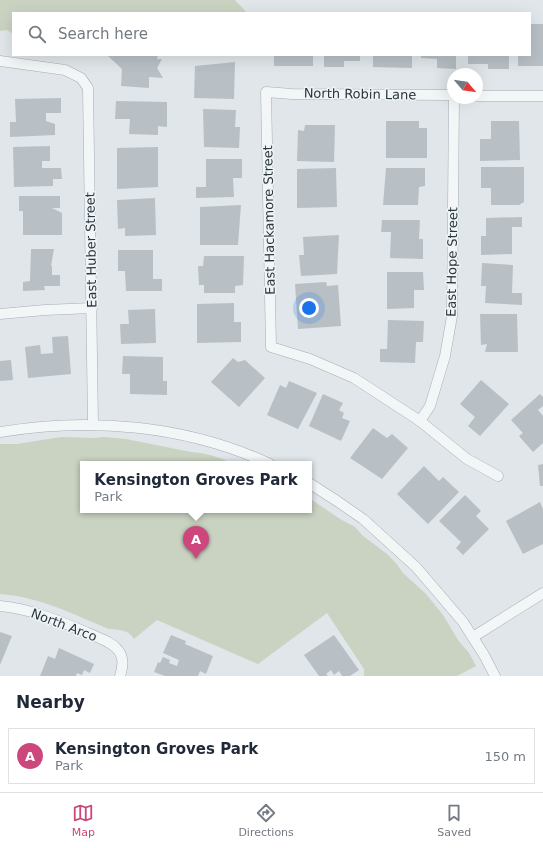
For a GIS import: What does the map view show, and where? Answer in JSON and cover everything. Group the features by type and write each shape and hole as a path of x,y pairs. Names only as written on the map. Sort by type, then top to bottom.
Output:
{"street":[{"name":"East Huber Street","path":"0,62 65,70 81,78 89,93 93,424"},
{"name":"North Robin Lane","path":"266,92 292,94 447,97"},
{"name":"East Hackamore Street","path":"266,92 271,348 310,359 354,378 420,421"},
{"path":"483,96 543,96"},
{"name":"East Hope Street","path":"420,421 430,406 445,356 452,316 453,104"},
{"path":"0,314 92,308"},
{"path":"420,421 467,459 498,476"},
{"path":"0,432 55,425 93,424 134,427 180,435 233,449 263,461"},
{"path":"312,485 363,519 416,566 463,622 473,637 494,676"},
{"path":"473,637 543,593"},
{"name":"North Arco","path":"0,606 30,611 55,619 109,642 119,650 121,656 122,668 120,676"}],"green space":[{"path":"0,0 235,0 246,12 12,12 12,33 7,30 0,31"},
{"path":"61,437 103,437 126,439 207,454 227,461 80,461 80,513 312,513 312,500 355,527 362,535 387,554 396,563 403,573 426,594 443,615 476,666 457,676 364,676 364,669 327,613 258,664 157,620 134,639 129,633 109,629 43,602 0,594 0,444 17,444"}],"building":[{"path":"531,24 543,24 543,66 518,66 518,56 531,56"},
{"path":"108,56 158,56 157,59 162,59 157,68 163,78 149,77 149,88 121,86 122,69"},
{"path":"274,56 313,56 313,66 274,66"},
{"path":"324,56 360,56 360,61 344,61 344,67 324,67"},
{"path":"373,56 412,56 412,68 373,67"},
{"path":"421,56 456,56 456,68 437,68 437,59 421,58"},
{"path":"468,56 509,56 509,69 488,69 488,64 468,64"},
{"path":"235,62 234,99 194,98 195,66"},
{"path":"61,98 61,113 46,113 46,121 55,124 55,135 10,137 10,122 16,122 15,99"},
{"path":"116,101 167,102 167,127 158,126 158,135 129,134 130,119 115,119"},
{"path":"203,109 236,110 235,127 240,127 239,148 204,147"},
{"path":"386,121 419,121 419,128 427,128 427,158 386,158"},
{"path":"491,121 519,121 520,160 480,161 480,139 491,139"},
{"path":"305,125 335,125 334,162 297,161 298,130 304,131"},
{"path":"50,146 50,161 42,161 42,168 61,168 62,179 53,179 53,186 14,187 13,147"},
{"path":"158,147 158,187 117,189 117,148"},
{"path":"206,159 242,159 242,178 233,178 234,197 196,198 196,187 206,187"},
{"path":"481,167 524,167 524,202 519,205 491,205 491,188 481,188"},
{"path":"336,168 337,207 297,208 297,169"},
{"path":"386,168 425,168 425,186 419,187 418,205 383,205"},
{"path":"19,196 60,196 60,208 52,208 62,213 62,235 23,235 23,211 19,211"},
{"path":"155,198 156,235 125,236 125,228 118,229 117,200"},
{"path":"241,205 238,245 200,245 200,207"},
{"path":"522,217 522,227 512,227 512,254 481,255 481,236 486,236 486,218"},
{"path":"382,220 420,220 419,239 423,239 423,259 390,258 391,232 381,232"},
{"path":"339,235 337,274 301,276 299,255 304,255 303,237"},
{"path":"31,249 54,249 51,266 52,275 60,275 60,286 44,286 45,290 23,291 23,282 30,281"},
{"path":"118,250 153,250 153,279 162,279 162,291 126,291 125,271 118,271"},
{"path":"204,256 244,256 243,285 235,286 235,293 204,293 204,285 199,285 198,266 203,266"},
{"path":"482,263 513,265 512,293 522,293 522,305 485,303 486,286 481,286"},
{"path":"387,272 423,272 424,290 414,290 414,308 387,309"},
{"path":"326,282 327,286 338,285 341,326 298,329 295,284"},
{"path":"234,303 234,322 241,322 241,342 197,343 197,304"},
{"path":"155,309 156,343 121,344 120,324 129,324 128,310"},
{"path":"480,314 517,314 518,352 485,352 487,344 481,345"},
{"path":"388,320 424,321 423,342 416,342 415,363 380,362 380,349 387,349"},
{"path":"68,336 71,374 28,378 25,347 40,345 41,354 53,353 52,337"},
{"path":"123,356 163,357 163,381 167,381 167,395 130,394 130,374 122,374"},
{"path":"233,358 238,362 245,360 265,378 239,407 211,382"},
{"path":"11,360 13,380 0,381 0,361"},
{"path":"481,380 509,404 480,436 468,426 475,417 460,404"},
{"path":"289,381 317,393 298,429 267,415 280,385 286,388"},
{"path":"323,394 343,403 339,410 344,413 342,418 350,421 341,441 309,426"},
{"path":"540,394 543,397 543,406 538,410 543,416 543,443 533,452 519,436 523,433 511,420"},
{"path":"373,428 387,438 392,434 408,448 382,479 350,458"},
{"path":"543,464 543,486 540,486 538,465"},
{"path":"424,466 439,481 443,477 459,492 428,524 397,494"},
{"path":"465,495 481,511 476,516 489,529 463,555 456,548 461,542 439,521"},
{"path":"540,502 543,509 543,544 523,554 506,521"},
{"path":"0,632 12,636 0,665"},
{"path":"171,635 186,641 185,644 213,656 206,674 200,671 198,676 165,676 154,672 158,662 160,663 163,657 170,660 169,663 177,666 179,660 163,653"},
{"path":"334,635 359,670 350,676 342,676 339,671 334,675 331,670 326,674 328,676 319,676 304,655"},
{"path":"59,648 94,664 90,673 84,670 82,675 77,673 76,676 40,676 48,656 55,659"}],"place":[{"name":"Kensington Groves Park","path":"196,559"}]}
